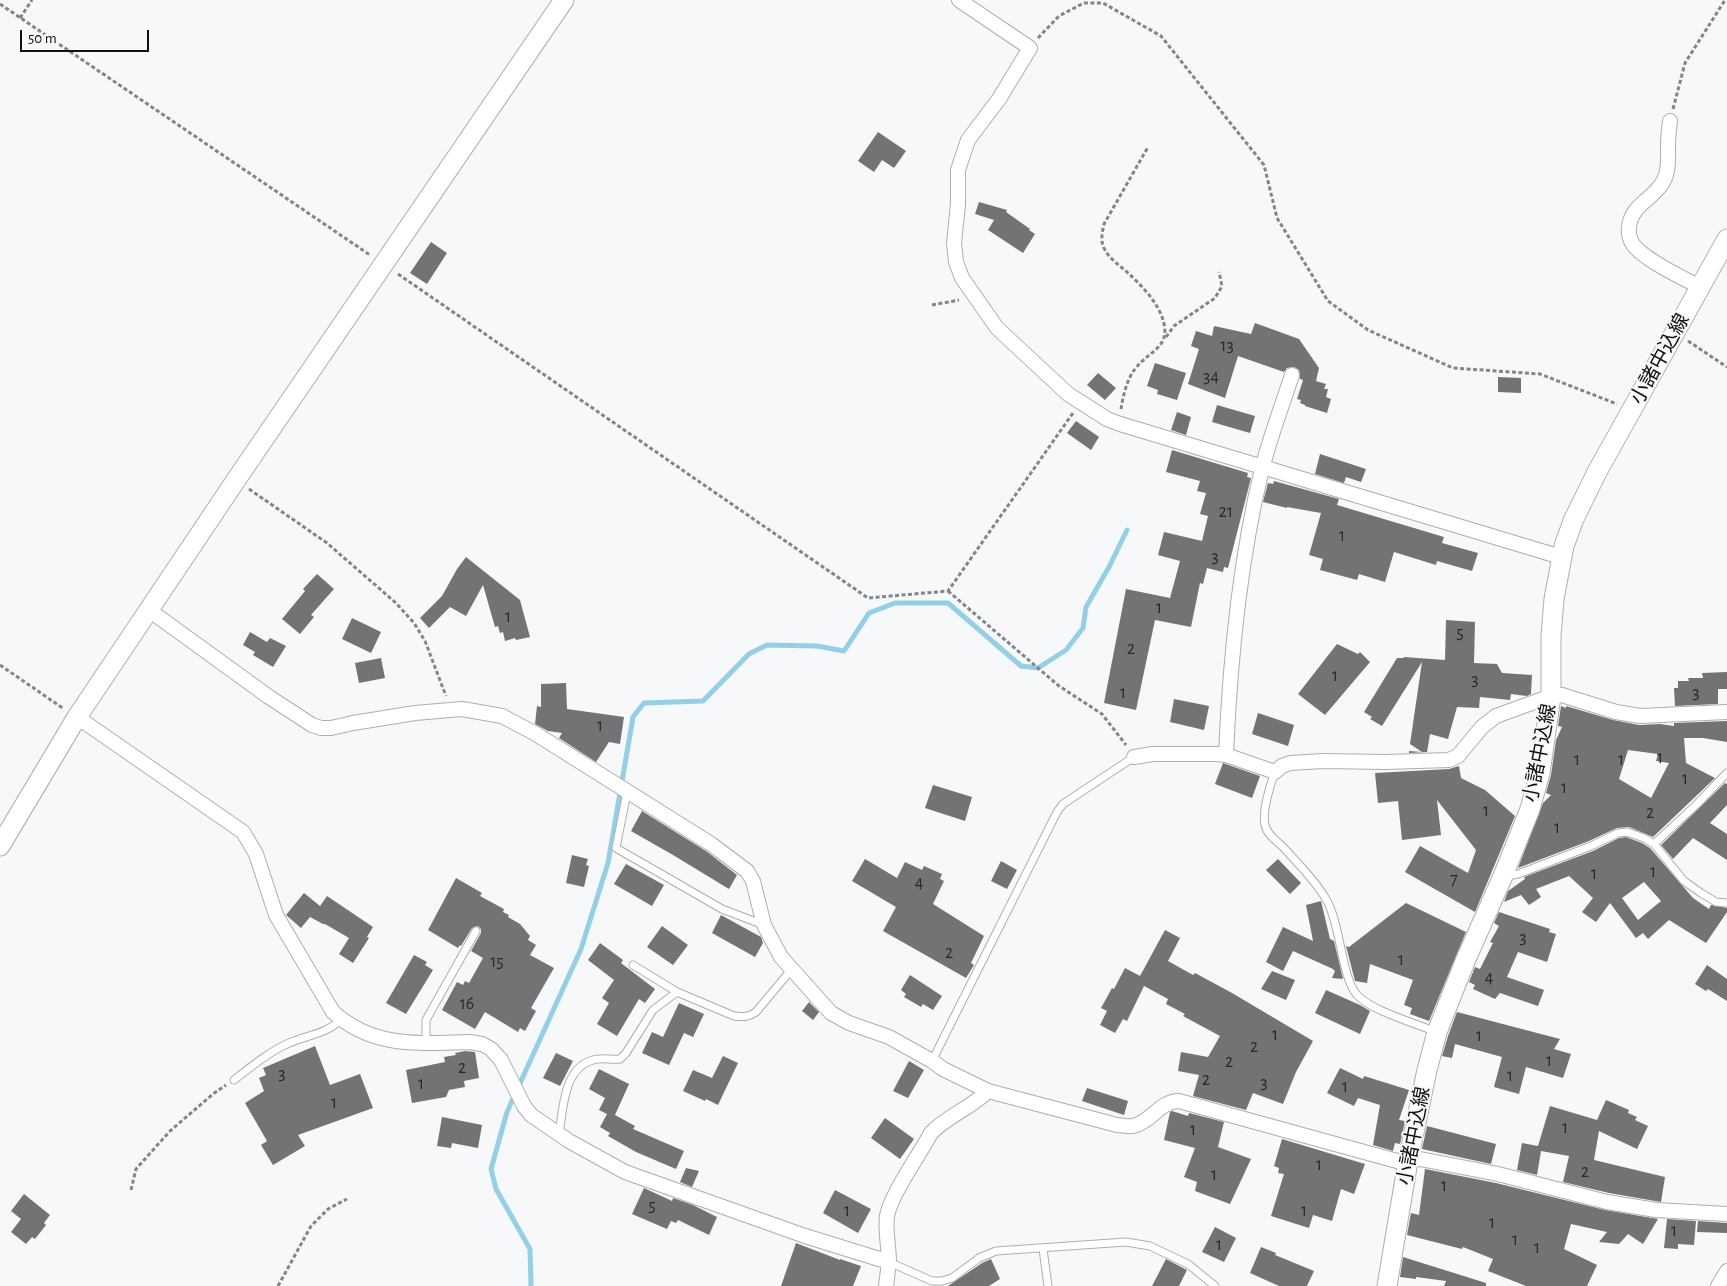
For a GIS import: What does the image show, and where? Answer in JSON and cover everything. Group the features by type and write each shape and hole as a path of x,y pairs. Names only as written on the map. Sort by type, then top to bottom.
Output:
{"main road":[{"path":"0,846 76,717 564,0"},
{"name":"小諸中込線","path":"1387,1286 1408,1161 1426,1070 1437,1032 1466,959 1504,876 1536,790 1551,696 1551,636 1554,599 1561,557 1573,521 1597,472 1727,239"}],"street":[{"path":"959,0 1030,48 999,99 968,140 958,170 958,204 954,243 956,262 962,278 997,328 1068,394 1107,419 1120,424 1561,557"},
{"path":"1670,121 1666,175 1662,184 1651,197 1636,210 1630,221 1629,233 1632,243 1641,252 1700,288"},
{"path":"1226,755 1236,610 1246,547 1262,468 1292,374"},
{"path":"149,610 268,697 312,725 321,728 451,709 476,710 502,716 536,734 711,844 747,871 753,881 764,925 781,957 831,1013 849,1023 889,1037 943,1069 988,1091 1125,1126 1133,1126 1144,1121 1164,1105 1179,1102 1398,1162 1420,1159 1498,1174 1615,1203 1656,1210 1727,1214"},
{"path":"1134,757 1153,754 1226,755 1275,772 1282,766 1290,764 1323,761 1449,760 1458,756 1482,727 1496,716 1551,696 1562,695 1616,712 1640,716 1727,712"},
{"path":"76,717 243,832 256,854 276,915 333,1012 342,1019 382,1039 394,1042 470,1042 482,1044 501,1060 531,1115 559,1134 625,1172 805,1236 889,1262"},
{"path":"886,1286 889,1248 886,1227 888,1214 899,1189 931,1133 937,1127 980,1100 988,1091"},
{"path":"1718,1286 1727,1271"}],"lane":[{"path":"932,1061 1057,812 1063,804 1134,757"},
{"path":"1275,772 1270,783 1264,817 1265,825 1268,833 1295,861 1327,900 1333,915 1350,984 1367,1003 1437,1032"},
{"path":"1654,844 1727,773"},
{"path":"624,789 616,848 722,909 764,925"},
{"path":"1504,876 1518,874 1591,846 1618,833 1627,832 1654,844 1684,880 1716,902 1727,903"},
{"path":"426,1042 426,1020 476,931"},
{"path":"633,966 677,992 734,1016 750,1016 756,1012 791,970"},
{"path":"559,1134 567,1088 576,1072 593,1060 620,1058 626,1053 653,1010 677,992"},
{"path":"234,1080 265,1056 290,1043 332,1028 342,1019"},
{"path":"889,1262 932,1281 942,1281 952,1278 979,1258 996,1251 1126,1242 1150,1246 1188,1264 1215,1286"},
{"path":"1043,1249 1048,1286"}],"path":[{"path":"20,18 32,0"},
{"path":"1670,121 1685,63 1725,0"},
{"path":"1030,48 1059,16 1084,3 1103,3 1161,36 1264,165 1277,218 1328,301 1368,330 1452,368 1540,374 1632,410"},
{"path":"0,4 384,264 868,598 948,591 1058,686 1102,714 1134,757"},
{"path":"1148,147 1104,224 1102,237 1104,249 1151,298 1162,315 1166,338"},
{"path":"1120,424 1122,405 1133,371 1144,358 1160,347 1174,326 1215,298 1222,286 1219,272"},
{"path":"932,305 975,298"},
{"path":"1675,332 1727,367"},
{"path":"948,591 1081,403"},
{"path":"236,480 327,543 414,622 425,641 451,709"},
{"path":"0,666 76,717"},
{"path":"131,1190 136,1169 170,1131 213,1094 234,1080"},
{"path":"278,1286 311,1226 328,1209 347,1199"}],"building":[{"path":"878,132 906,151 894,168 882,160 874,172 858,161"},
{"path":"979,202 1007,210 1006,212 1035,234 1023,253 988,230 994,220 975,214"},
{"path":"431,242 447,253 427,284 410,273"},
{"path":"1255,323 1299,339 1319,368 1316,381 1326,384 1324,389 1328,389 1326,397 1331,399 1327,413 1305,406 1300,403 1301,400 1297,399 1303,380 1300,379 1299,370 1294,367 1287,368 1284,372 1238,356 1225,398 1188,384 1199,349 1191,346 1196,331 1212,336 1214,326 1251,334"},
{"path":"1155,363 1186,373 1177,400 1157,394 1158,390 1147,386"},
{"path":"1098,373 1116,388 1105,400 1087,385"},
{"path":"1498,377 1521,378 1521,393 1498,392"},
{"path":"1217,405 1255,416 1250,433 1212,422"},
{"path":"1177,412 1191,417 1186,435 1171,430"},
{"path":"1076,421 1099,437 1091,450 1067,433"},
{"path":"1172,450 1248,473 1247,477 1251,478 1228,568 1224,567 1223,572 1207,568 1203,584 1200,583 1191,627 1155,620 1136,710 1104,703 1126,589 1170,598 1180,561 1158,555 1164,532 1202,541 1208,516 1200,514 1206,493 1197,491 1200,481 1166,472"},
{"path":"1320,454 1366,469 1361,482 1346,477 1344,483 1315,474"},
{"path":"1274,481 1339,499 1337,505 1444,537 1442,543 1478,553 1472,571 1437,561 1436,565 1394,552 1385,582 1359,574 1357,580 1320,570 1323,559 1309,555 1321,513 1263,502 1268,483 1273,484"},
{"path":"466,557 520,600 530,637 505,641 503,632 500,633 498,626 495,627 483,585 466,616 450,607 429,628 420,618 442,596"},
{"path":"317,574 334,589 311,615 314,617 300,634 282,619 305,591 303,589"},
{"path":"352,618 381,632 371,653 342,639"},
{"path":"1446,620 1475,622 1474,663 1497,664 1502,673 1532,675 1531,694 1527,696 1511,694 1510,700 1480,697 1479,708 1457,707 1448,739 1430,734 1427,752 1409,753 1409,751 1422,752 1410,744 1422,662 1382,726 1370,719 1372,717 1364,712 1397,658 1445,660"},
{"path":"250,632 267,642 270,638 286,646 273,667 253,655 255,652 243,645"},
{"path":"1337,644 1358,654 1360,652 1370,662 1325,715 1298,694"},
{"path":"381,658 385,678 359,683 355,663"},
{"path":"1727,672 1727,689 1718,689 1718,704 1675,706 1674,688 1678,688 1678,681 1689,681 1688,678 1703,678 1702,673"},
{"path":"566,683 567,709 624,717 620,744 609,742 596,762 559,738 562,733 548,731 535,724 537,706 541,707 541,684"},
{"path":"1174,699 1209,706 1204,730 1170,722"},
{"path":"1561,706 1639,725 1660,724 1674,726 1674,723 1727,721 1727,742 1703,738 1684,738 1686,763 1715,778 1653,837 1629,827 1617,828 1589,841 1518,868 1543,803 1551,795 1546,793 1551,775 1556,740 1562,727 1558,726","holes":["1628,750 1658,754 1656,761 1669,763 1651,798 1619,779"]},
{"path":"1258,713 1294,725 1288,746 1252,734"},
{"path":"1223,763 1260,776 1252,798 1215,784"},
{"path":"1459,766 1461,778 1485,790 1515,816 1475,912 1405,872 1420,846 1468,873 1476,850 1437,800 1441,835 1402,840 1398,801 1378,803 1375,773 1449,769"},
{"path":"1725,783 1727,784 1727,805 1710,823 1727,834 1727,860 1693,838 1673,859 1661,845"},
{"path":"933,785 972,797 965,821 925,808"},
{"path":"642,811 706,851 737,875 729,889 631,831"},
{"path":"1626,837 1650,848 1693,898 1709,909 1711,905 1727,908 1727,912 1706,943 1669,920 1648,939 1643,933 1636,938 1610,903 1596,922 1582,912 1593,898 1569,876 1536,889 1541,897 1529,905 1521,895 1504,902 1508,891 1525,879 1524,877 1593,851 1619,838","holes":["1644,882 1661,901 1638,920 1622,898"]},
{"path":"572,855 588,859 586,865 589,866 584,887 566,883"},
{"path":"865,859 897,878 905,862 922,870 924,866 942,874 940,879 944,881 933,904 984,936 971,963 974,965 966,978 883,931 896,907 852,881"},
{"path":"1278,859 1301,883 1290,894 1266,870"},
{"path":"1001,861 1017,870 1007,889 991,881"},
{"path":"626,864 664,885 652,906 614,884"},
{"path":"456,878 482,893 480,896 504,909 503,912 520,924 530,936 528,940 536,945 530,955 554,968 531,1008 536,1011 525,1031 520,1028 518,1032 485,1012 475,1029 442,1010 457,982 463,985 465,981 469,983 483,958 471,951 481,933 481,929 478,926 472,928 458,948 428,930"},
{"path":"304,893 320,906 327,896 373,927 367,937 369,938 353,963 339,954 349,938 310,917 301,928 286,915"},
{"path":"1321,901 1330,939 1334,941 1343,979 1332,978 1335,971 1333,969 1293,951 1283,971 1266,962 1283,927 1313,941 1306,905"},
{"path":"1406,903 1466,932 1429,1021 1410,1014 1412,1008 1404,1005 1413,980 1370,964 1367,983 1355,981 1346,946 1349,947"},
{"path":"1499,912 1550,929 1549,932 1556,934 1547,962 1518,952 1507,977 1544,990 1538,1006 1500,993 1495,999 1473,989 1475,985 1469,982 1475,967 1480,969 1493,943 1490,942 1499,926 1494,923"},
{"path":"721,915 761,937 763,943 755,957 712,933"},
{"path":"662,926 688,945 673,965 647,947"},
{"path":"1165,930 1180,938 1168,961 1232,993 1313,1041 1296,1072 1283,1104 1253,1093 1246,1110 1193,1096 1199,1075 1178,1071 1181,1052 1208,1057 1220,1036 1183,1016 1185,1014 1166,1004 1168,999 1144,986 1127,1021 1123,1019 1115,1033 1100,1025 1107,1011 1101,1008 1125,968 1140,976"},
{"path":"600,943 623,960 621,963 655,989 645,1003 639,999 617,1036 597,1024 609,1003 602,998 614,980 588,960"},
{"path":"414,955 427,962 425,965 433,970 406,1014 386,1003"},
{"path":"1707,965 1727,979 1727,1001 1708,989 1706,991 1695,984"},
{"path":"1272,971 1295,980 1286,1000 1261,989"},
{"path":"910,975 942,996 933,1010 923,1004 921,1007 904,997 906,994 901,990"},
{"path":"1326,990 1370,1011 1360,1034 1315,1013"},
{"path":"809,1002 819,1012 813,1020 802,1011"},
{"path":"679,1003 704,1014 693,1037 684,1033 669,1065 642,1053 652,1032 663,1037"},
{"path":"1457,1012 1560,1039 1554,1049 1571,1054 1563,1078 1526,1067 1519,1094 1494,1087 1502,1057 1455,1044 1452,1058 1442,1056"},
{"path":"315,1046 330,1085 360,1074 373,1108 298,1135 305,1146 273,1165 261,1145 267,1141 245,1103 264,1091 259,1078 266,1075 263,1068"},
{"path":"465,1051 475,1052 479,1078 464,1081 465,1087 449,1090 446,1097 412,1103 406,1070 445,1062 444,1057"},
{"path":"556,1053 573,1061 560,1086 543,1078"},
{"path":"723,1056 738,1063 718,1105 683,1091 693,1070 712,1078"},
{"path":"909,1061 924,1070 908,1098 893,1091"},
{"path":"1340,1068 1363,1079 1364,1076 1409,1090 1399,1120 1405,1121 1400,1144 1395,1143 1393,1151 1373,1145 1380,1105 1358,1098 1354,1106 1327,1093"},
{"path":"599,1069 629,1084 615,1115 635,1126 633,1129 684,1151 676,1169 636,1152 608,1136 610,1133 600,1127 607,1114 599,1110 605,1098 589,1089"},
{"path":"1087,1088 1128,1101 1124,1115 1082,1101"},
{"path":"1606,1100 1629,1110 1628,1113 1637,1117 1635,1120 1648,1126 1637,1149 1599,1131 1594,1160 1665,1177 1661,1202 1609,1193 1563,1182 1569,1156 1541,1151 1537,1175 1517,1170 1522,1143 1538,1146 1550,1106 1597,1120"},
{"path":"1170,1112 1188,1116 1189,1113 1224,1122 1218,1147 1251,1159 1230,1204 1195,1191 1197,1182 1184,1177 1195,1148 1164,1140"},
{"path":"442,1117 482,1125 478,1148 452,1143 451,1148 437,1146"},
{"path":"885,1118 914,1139 900,1159 871,1138"},
{"path":"1427,1126 1496,1144 1491,1164 1422,1149"},
{"path":"1282,1139 1365,1164 1354,1194 1341,1189 1332,1221 1313,1215 1309,1228 1271,1216 1284,1174 1278,1173 1279,1168 1274,1166"},
{"path":"686,1168 699,1171 692,1187 680,1182"},
{"path":"1425,1169 1496,1183 1605,1210 1658,1219 1643,1244 1628,1234 1619,1244 1599,1242 1607,1232 1571,1224 1564,1249 1597,1265 1587,1286 1526,1286 1488,1271 1493,1259 1463,1247 1462,1249 1407,1235 1411,1213 1419,1215"},
{"path":"644,1188 672,1201 673,1198 693,1205 717,1217 709,1235 678,1220 676,1223 671,1221 667,1229 632,1214"},
{"path":"835,1190 871,1209 858,1233 823,1213"},
{"path":"24,1194 50,1215 44,1223 46,1225 35,1239 32,1237 26,1244 11,1232 21,1219 11,1211"},
{"path":"1667,1219 1696,1221 1694,1245 1678,1244 1678,1249 1664,1248"},
{"path":"1698,1221 1727,1223 1727,1233 1697,1232"},
{"path":"1215,1227 1236,1238 1224,1262 1202,1252"},
{"path":"796,1243 861,1266 853,1286 781,1286"},
{"path":"1261,1247 1276,1253 1275,1255 1314,1271 1307,1286 1279,1286 1250,1273"},
{"path":"1403,1257 1486,1283 1486,1286 1444,1286 1446,1281 1400,1277"},
{"path":"991,1259 1000,1279 989,1286 948,1286 982,1263"},
{"path":"1166,1259 1187,1270 1179,1286 1152,1286"}],"waterway":[{"path":"531,1286 530,1249 496,1189 491,1169 507,1112 581,949 608,863 633,717 644,703 703,701 749,654 767,645 817,646 844,651 869,613 895,603 948,603 1021,666 1038,668 1066,650 1083,628 1086,607 1109,567 1127,530"}]}
